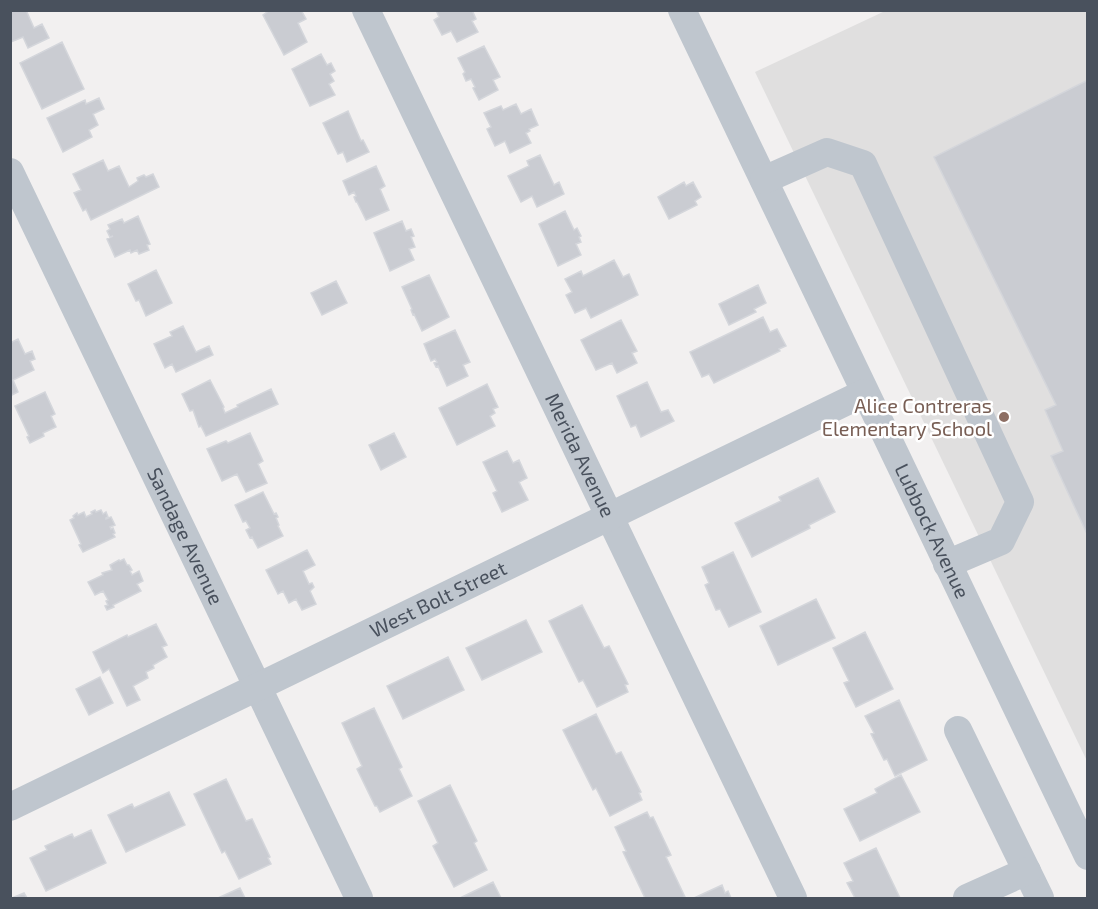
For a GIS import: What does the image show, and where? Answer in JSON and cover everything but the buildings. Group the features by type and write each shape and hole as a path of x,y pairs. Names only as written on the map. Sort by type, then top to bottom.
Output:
{"street":[{"name":"Merida Avenue","path":"366,10 793,898"},
{"name":"Lubbock Avenue","path":"682,10 1088,856"},
{"path":"764,180 827,152 863,164 1020,502 1001,541 947,564"},
{"name":"Sandage Avenue","path":"10,172 359,898"},
{"name":"West Bolt Street","path":"10,807 864,393"},
{"path":"958,730 1040,898"},
{"path":"967,898 1027,871"}],"shaded area":[{"name":"Alice Contreras Elementary School","path":"885,11 1087,11 1087,761 755,72"}],"place":[{"name":"Alice Contreras Elementary School","path":"1004,417"}]}
